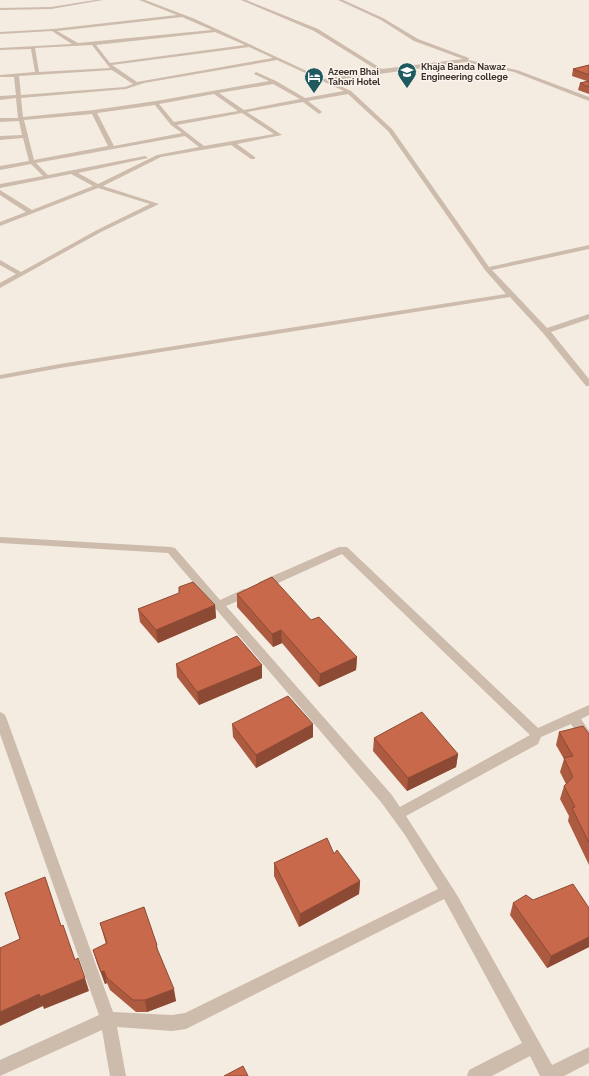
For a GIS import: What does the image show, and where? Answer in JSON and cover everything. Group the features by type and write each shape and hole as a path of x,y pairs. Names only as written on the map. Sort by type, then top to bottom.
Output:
{"street":[{"path":"0,10 27,10 69,6 101,0"},
{"path":"141,0 182,16 250,46 349,92 390,130 487,269 546,331 589,384"},
{"path":"243,0 316,30 380,71"},
{"path":"340,0 382,19 416,40 464,57 467,59 466,61"},
{"path":"0,33 53,30 182,16"},
{"path":"53,30 77,45"},
{"path":"0,49 93,44 216,31"},
{"path":"93,44 112,66 136,84"},
{"path":"0,76 37,74 112,66 250,46"},
{"path":"33,48 37,74"},
{"path":"0,98 126,88 136,84 277,59"},
{"path":"325,80 380,71 466,61 515,71 589,99"},
{"path":"256,73 304,100 319,112"},
{"path":"16,75 21,119 32,162 47,177"},
{"path":"0,120 94,112 156,103 274,82"},
{"path":"173,124 349,92"},
{"path":"0,186 279,135 215,93"},
{"path":"156,103 173,124 203,148"},
{"path":"94,112 112,148"},
{"path":"0,168 186,134"},
{"path":"0,138 26,136"},
{"path":"232,143 253,158"},
{"path":"0,224 98,186 159,156"},
{"path":"0,286 99,231 156,204 98,186 72,172"},
{"path":"0,192 31,212"},
{"path":"487,269 589,247"},
{"path":"0,262 20,274"},
{"path":"0,377 68,364 511,295"},
{"path":"546,331 589,316"},
{"path":"0,540 171,550 386,798 398,814 447,891 549,1076 589,1055"},
{"path":"219,605 343,549 537,734"},
{"path":"398,814 534,740 537,734 589,710"},
{"path":"0,717 108,1019 118,1076"},
{"path":"573,717 589,741"},
{"path":"0,1068 108,1019 172,1023 186,1021 447,891"},
{"path":"475,1076 533,1046"}],"building":[{"path":"589,65 589,75 573,69"},
{"path":"589,81 589,87 580,83"},
{"path":"272,577 311,620 319,617 357,657 320,674 281,630 272,634 237,594"},
{"path":"193,582 215,605 156,630 138,609 179,593 179,587"},
{"path":"237,636 262,665 197,692 176,664"},
{"path":"288,696 313,724 256,755 232,724"},
{"path":"422,712 458,754 408,778 374,738"},
{"path":"583,726 589,734 589,843 572,808 575,807 564,786 573,777 564,758 573,756 559,732"},
{"path":"327,838 334,854 337,850 360,881 300,914 274,863"},
{"path":"45,877 61,926 63,925 75,960 78,958 85,978 40,997 39,994 0,1012 0,948 20,939 5,893"},
{"path":"573,884 589,908 589,937 551,956 513,903 526,895 533,900"},
{"path":"144,907 157,945 156,946 174,989 145,1000 133,1000 107,978 104,971 101,972 93,950 107,943 100,923"},
{"path":"243,1066 248,1076 224,1076"}],"place":[{"name":"Khaja Banda Nawaz Engineering college","path":"407,89"},
{"name":"Azeem Bhai Tahari Hotel","path":"314,94"}]}
